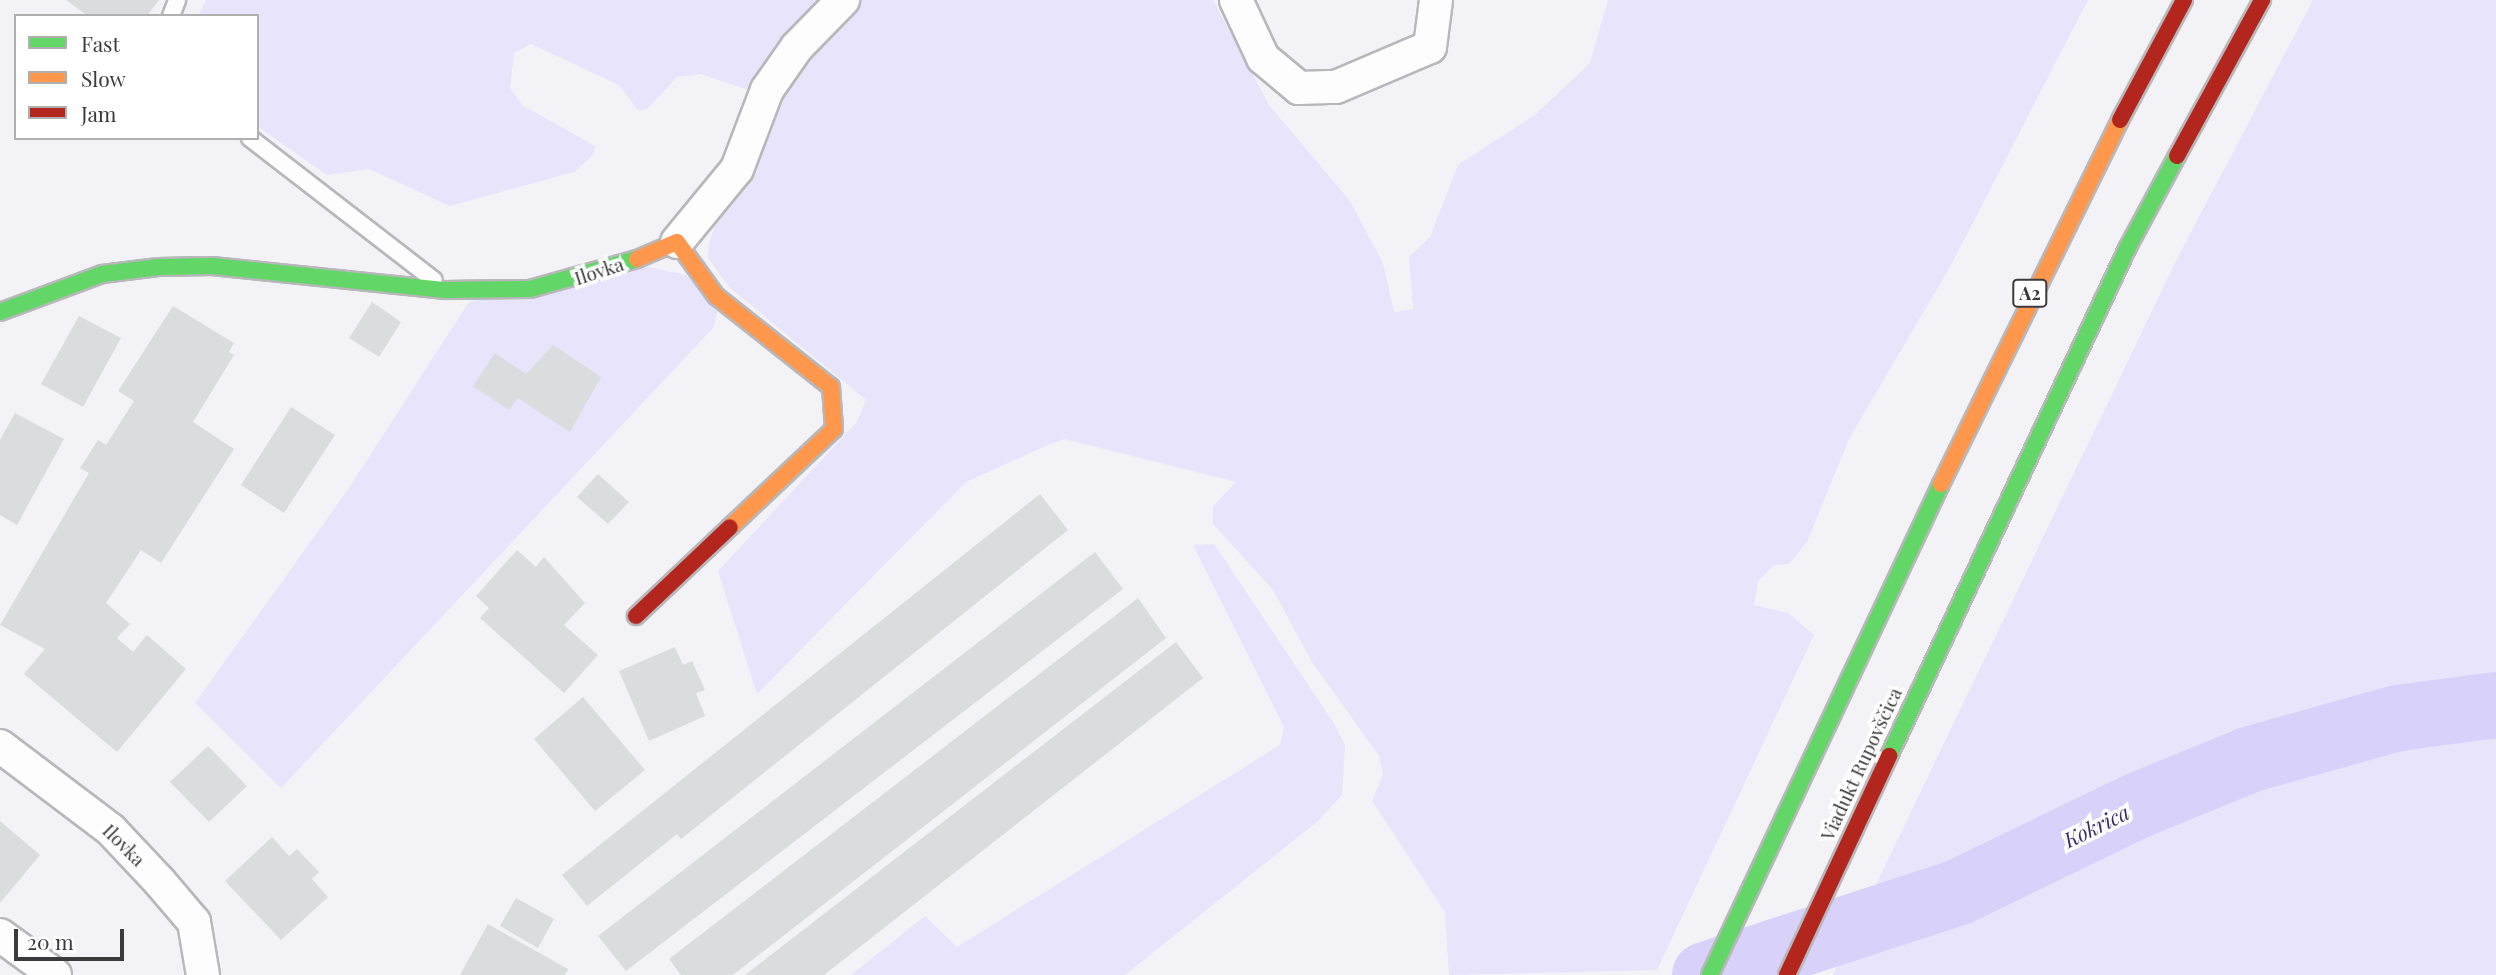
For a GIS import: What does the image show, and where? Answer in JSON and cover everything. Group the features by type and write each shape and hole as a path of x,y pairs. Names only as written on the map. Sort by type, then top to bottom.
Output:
{"main road":[{"name":"A2","path":"1710,975 1886,591 2058,237 2184,0"},
{"name":"Viadukt Rupovščica","path":"1787,975 1974,570 2128,247 2262,0"},
{"name":"Ilovka","path":"0,312 102,274 159,267 212,266 446,290 530,289 597,275 677,242"},
{"path":"636,616 834,429 831,387 716,296 677,242"}],"street":[{"path":"677,242 737,169 767,90 789,58 843,0"},
{"path":"1236,0 1263,58 1299,88 1336,88 1430,47 1436,0"},
{"name":"Ilovka","path":"0,746 111,830 159,881 194,922 203,975"},
{"path":"0,935 55,975"}],"lane":[{"path":"253,140 446,290"}],"shaded area":[{"path":"206,0 831,0 758,93 701,74 677,77 647,109 638,110 619,85 531,44 514,53 510,88 522,105 595,146 593,155 574,172 450,206 369,169 327,175 259,127 259,14 199,14"},
{"path":"859,0 1213,0 1269,105 1350,201 1383,263 1394,312 1413,309 1409,257 1430,237 1458,165 1536,114 1590,63 1608,0 2088,0 1951,265 1849,439 1807,542 1789,564 1774,565 1758,581 1754,605 1788,613 1814,635 1657,970 1449,975 1445,912 1372,801 1383,774 1379,756 1312,662 1273,590 1213,524 1213,506 1236,482 1064,439 1046,446 966,482 757,694 718,571 857,422 866,400 729,287 708,258 709,244 719,212 803,55"},
{"path":"2313,0 2496,0 2496,692 2334,720 2195,768 2052,838 1868,901 2178,257"},
{"path":"644,266 686,275 718,309 713,328 281,788 195,703 349,488 469,302"},
{"path":"1214,544 1333,722 1345,745 1342,795 1318,821 1125,975 851,975 925,916 957,947 1280,745 1284,727 1193,545"},
{"path":"2496,718 2496,975 1833,975 1843,953 2068,861 2135,816 2401,731"}],"building":[{"path":"66,0 159,0 148,14 85,14"},
{"path":"372,302 401,322 379,357 349,338"},
{"path":"173,306 234,343 229,352 234,355 193,422 234,449 161,563 141,550 106,603 130,624 117,638 133,652 147,635 186,669 117,752 24,674 45,649 0,625 89,473 80,468 98,440 106,445 134,401 118,391"},
{"path":"79,316 121,338 83,407 41,384"},
{"path":"553,345 601,377 570,432 518,398 509,410 473,386 495,353 526,374"},
{"path":"291,407 335,435 284,513 241,485"},
{"path":"15,413 64,439 17,525 0,515 0,440"},
{"path":"598,474 629,502 608,524 577,497"},
{"path":"1040,494 1068,530 681,839 677,834 587,906 562,875"},
{"path":"517,550 536,567 544,557 585,603 564,625 598,655 564,693 480,618 489,608 476,596"},
{"path":"1095,552 1123,589 626,971 598,936"},
{"path":"1138,598 1166,638 733,975 681,975 669,959"},
{"path":"1176,642 1203,678 824,975 745,975"},
{"path":"675,647 683,665 692,661 705,690 696,693 705,716 649,741 619,671"},
{"path":"583,697 645,770 595,811 534,739"},
{"path":"208,746 247,786 209,822 170,782"},
{"path":"0,821 40,855 0,903"},
{"path":"272,837 289,856 297,849 319,872 312,879 328,897 281,940 225,881"},
{"path":"516,898 554,919 538,948 500,926"},
{"path":"488,924 568,969 565,975 460,975"}],"waterway":[{"name":"Kokrica","path":"1705,975 1959,892 2134,807 2251,759 2398,718 2496,705"}],"traffic: fast":[{"path":"1889,756 2128,247 2177,156"},
{"path":"0,312 102,274 159,267 212,266 446,290 530,289 637,259"},
{"path":"1710,975 1941,484"}],"traffic: slow":[{"path":"1941,484 2120,120"},
{"path":"637,259 677,242 716,296 831,387 834,429 730,527"}],"traffic: jam":[{"path":"2120,120 2184,0"},
{"path":"2177,156 2262,0"},
{"path":"636,616 730,527"},
{"path":"1787,975 1889,756"}]}
